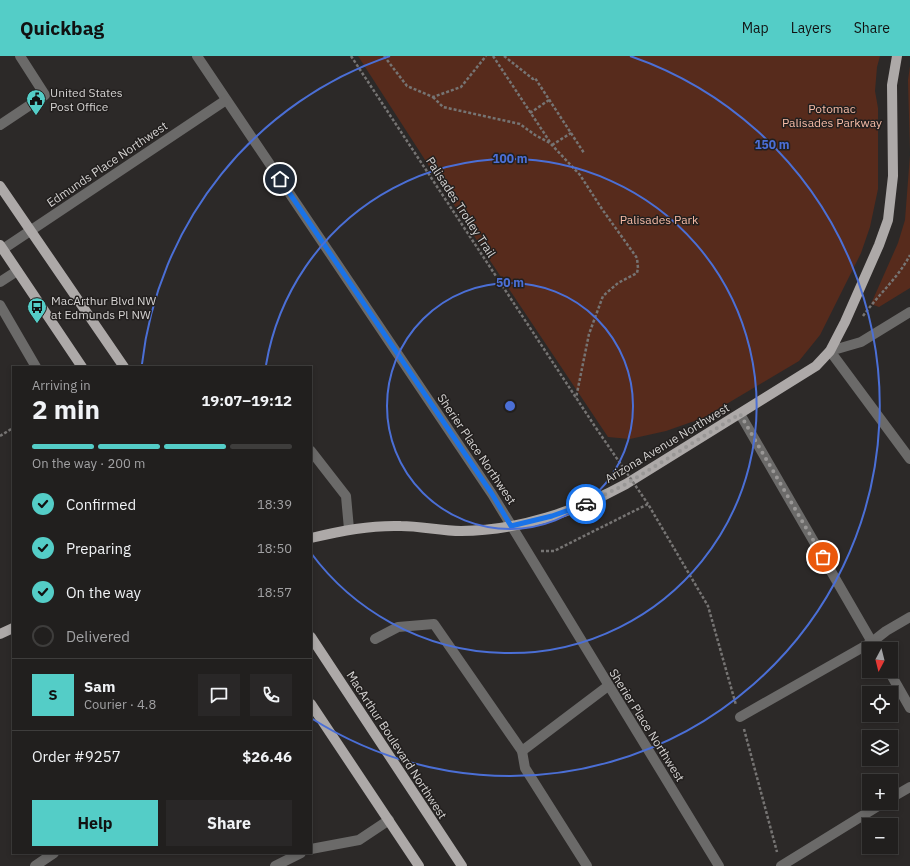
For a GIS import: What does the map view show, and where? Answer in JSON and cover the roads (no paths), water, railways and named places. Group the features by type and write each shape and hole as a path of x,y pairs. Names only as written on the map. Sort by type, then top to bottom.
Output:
{"main road":[{"name":"Arizona Avenue Northwest","path":"312,538 349,529 401,526 461,531 511,526 552,516 598,499 626,484 816,366 830,351 850,314 888,220 893,176 892,85 897,56"},
{"path":"0,186 123,366"},
{"path":"1,247 81,366"},
{"path":"0,634 12,628"},
{"name":"MacArthur Boulevard Northwest","path":"312,639 462,866"},
{"path":"312,705 420,866"}],"street":[{"path":"0,125 45,95 20,56"},
{"name":"Sherier Place Northwest","path":"197,56 488,487 719,866"},
{"name":"Edmunds Place Northwest","path":"1,247 30,231 226,100"},
{"path":"0,282 17,271"},
{"path":"0,305 35,366"},
{"path":"910,312 861,342 830,351 910,459"},
{"path":"740,414 872,642"},
{"path":"312,452 346,496 349,529"},
{"path":"877,642 886,631 910,617"},
{"path":"375,639 398,627 434,624 522,751 525,768 587,866"},
{"path":"740,717 862,651"},
{"path":"893,678 910,708"},
{"path":"522,751 608,686"},
{"path":"898,794 910,787"},
{"path":"781,866 872,810"},
{"path":"312,849 359,840 389,820"},
{"path":"35,866 53,854"},
{"path":"275,866 299,854"}],"place":[{"name":"United States Post Office","path":"36,116"},
{"name":"MacArthur Blvd NW at Edmunds Pl NW","path":"37,324"}],"park label":[{"name":"Potomac Palisades Parkway","path":"832,115"},
{"name":"Palisades Park","path":"659,219"}]}
